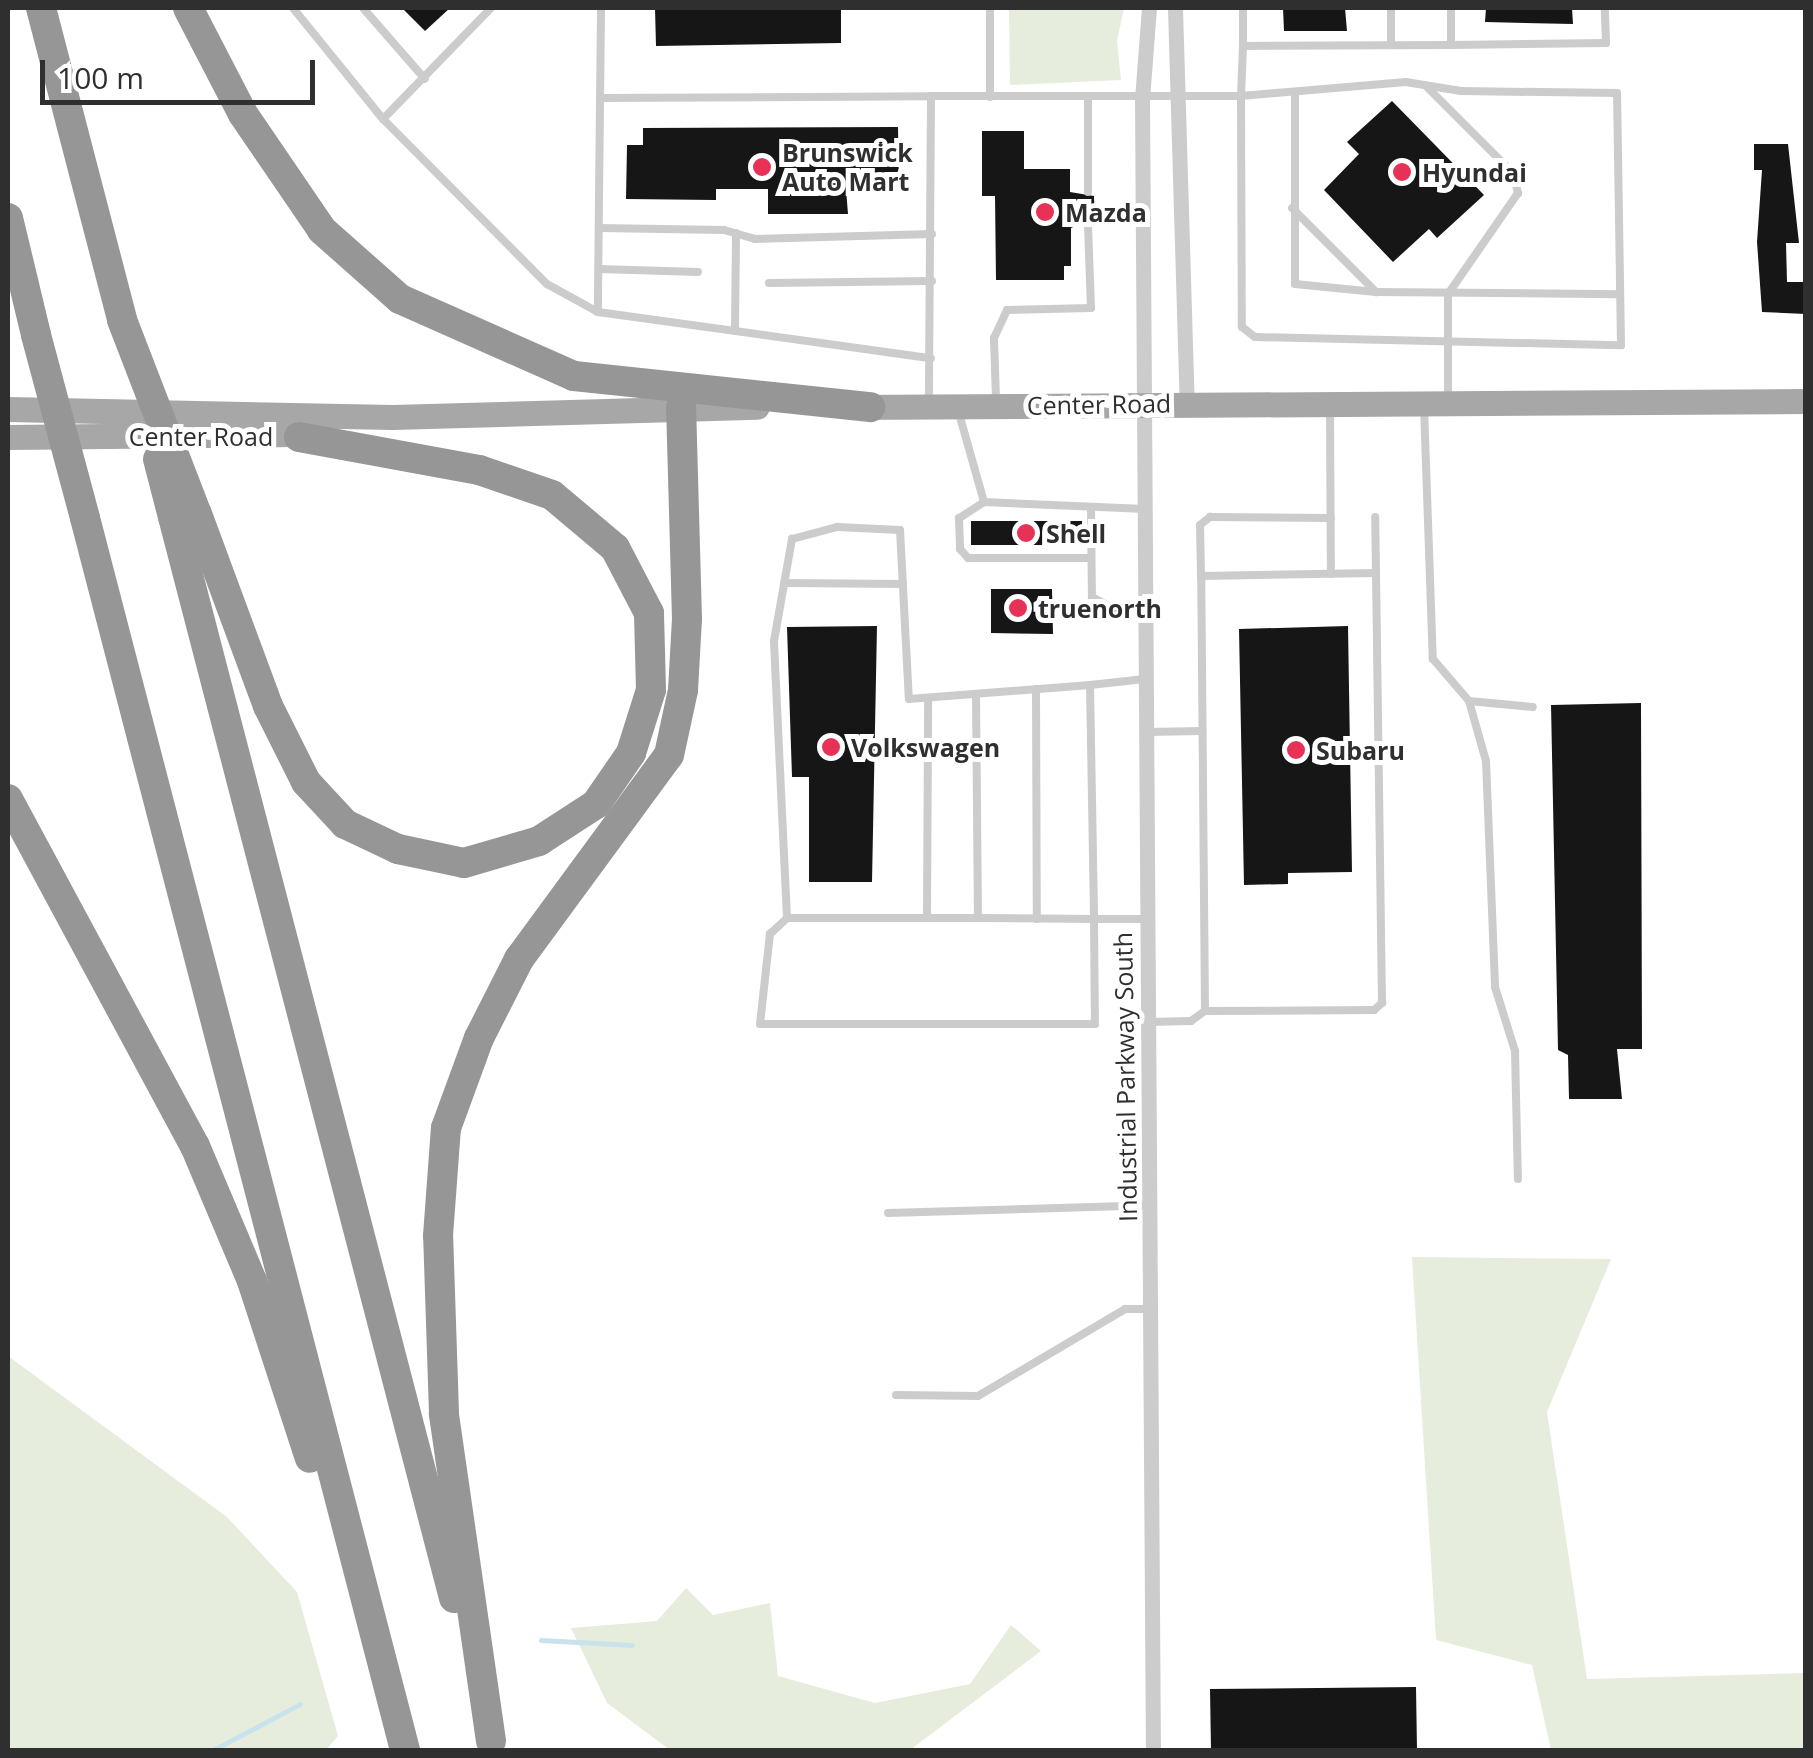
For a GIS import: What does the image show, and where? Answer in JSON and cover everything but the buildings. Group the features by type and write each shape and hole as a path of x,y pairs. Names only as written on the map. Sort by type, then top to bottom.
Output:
{"highway":[{"path":"41,8 122,320 185,515 492,1746"},
{"path":"188,8 242,114 322,230 400,299 574,376 870,407"},
{"path":"8,218 402,1740"},
{"path":"492,1746 444,1413 438,1236 446,1128 479,1038 519,959 669,755 682,690 687,618 681,407"},
{"path":"185,515 268,706 306,782 345,824 398,849 464,863 539,842 596,804 631,753 651,690 649,613 616,548 552,496 534,489 479,470 299,437"},
{"path":"8,799 194,1146 245,1264 402,1740"}],"main road":[{"name":"Center Road","path":"8,409 392,417 681,407 1806,401"},
{"name":"Center Road","path":"8,437 299,437 392,417"}],"street":[{"name":"Industrial Parkway South","path":"1149,8 1142,99 1153,1750"},
{"path":"1176,8 1183,98 1187,403"}],"lane":[{"path":"292,8 383,119 547,284 598,312 931,358"},
{"path":"363,8 425,79"},
{"path":"383,119 491,8"},
{"path":"598,312 601,8"},
{"path":"990,8 990,97"},
{"path":"600,98 1142,99 1183,98 1241,96 1295,94 1423,84 1461,91 1617,93 1620,345 1449,346 1255,337 1242,326 1241,96 1243,8"},
{"path":"1391,8 1391,45"},
{"path":"1451,8 1451,44"},
{"path":"1243,46 1606,43 1605,8"},
{"path":"1423,84 1513,173 1518,192 1448,294 1449,346 1436,402 1430,646 1444,679 1469,701 1486,761 1494,987 1516,1051 1518,1180"},
{"path":"1295,94 1295,284 1376,292 1620,294"},
{"path":"929,406 931,96"},
{"path":"1088,98 1088,192"},
{"path":"1292,208 1376,292"},
{"path":"599,228 736,233 755,239 932,234"},
{"path":"996,406 994,338 1007,310 1091,308 1088,228"},
{"path":"735,331 736,233"},
{"path":"598,269 698,272"},
{"path":"769,283 932,280"},
{"path":"1330,402 1332,574"},
{"path":"957,406 984,502"},
{"path":"1091,558 968,558 960,550 959,518 984,502 1145,509"},
{"path":"1092,508 1092,597 1115,609 1146,609"},
{"path":"1149,1022 1192,1021 1206,1011 1374,1010 1382,1003 1375,517"},
{"path":"1206,1011 1200,525 1210,518 1331,518"},
{"path":"787,918 774,641 792,539 837,527 900,530 909,699 1146,679"},
{"path":"1200,576 1376,573"},
{"path":"784,584 903,584"},
{"path":"1090,685 1094,919 1095,1024 760,1024 770,934 787,918 978,918 1037,919 1094,919 1148,919"},
{"path":"1036,690 1037,919"},
{"path":"976,694 978,918"},
{"path":"926,918 928,698"},
{"path":"1469,701 1533,707"},
{"path":"1147,732 1202,732"},
{"path":"888,1213 1151,1205"},
{"path":"896,1395 978,1396 1125,1309 1152,1309"}],"green space":[{"path":"1009,8 1124,8 1117,41 1121,80 1010,85"},
{"path":"1412,1257 1611,1259 1547,1412 1587,1679 1805,1673 1805,1750 1551,1750 1532,1665 1436,1640"},
{"path":"8,1356 227,1517 297,1592 338,1736 326,1750 8,1750"},
{"path":"686,1588 713,1615 770,1603 778,1676 875,1703 970,1684 1011,1625 1041,1651 910,1750 670,1750 607,1703 571,1628 657,1621"}],"waterway":[{"path":"541,1640 632,1645"},
{"path":"213,1750 300,1704"}],"place":[{"name":"Brunswick Auto Mart","path":"762,167"},
{"name":"Hyundai","path":"1402,172"},
{"name":"Mazda","path":"1045,212"},
{"name":"Shell","path":"1026,533"},
{"name":"truenorth","path":"1018,608"},
{"name":"Volkswagen","path":"831,747"},
{"name":"Subaru","path":"1296,750"}]}
